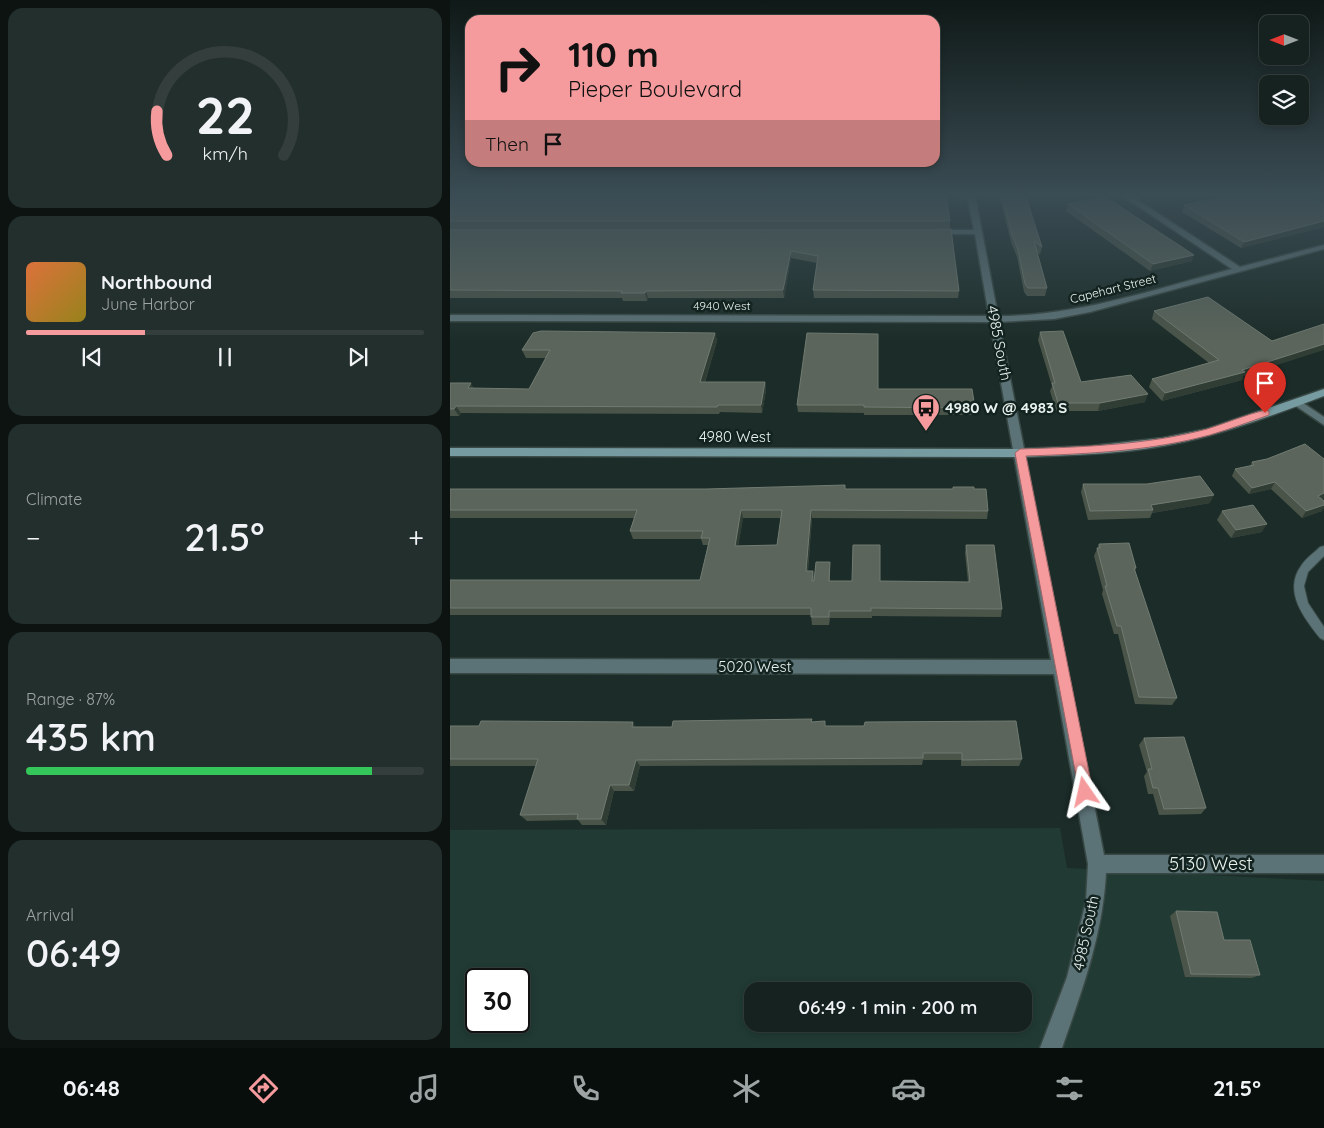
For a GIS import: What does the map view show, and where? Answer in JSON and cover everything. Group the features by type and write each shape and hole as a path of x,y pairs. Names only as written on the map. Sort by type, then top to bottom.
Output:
{"street":[{"name":"4985 South","path":"980,244 1097,864 1095,901 1079,967 1051,1048"},
{"path":"1200,244 1240,270"},
{"name":"Capehart Street","path":"994,318 1054,316 1090,310 1324,247"},
{"name":"4940 West","path":"450,318 994,318"},
{"name":"4980 West","path":"450,452 1020,453 1094,450 1164,441 1208,432 1324,392"},
{"path":"1297,402 1324,422"},
{"name":"5020 West","path":"450,666 1061,667"},
{"name":"5130 West","path":"1097,864 1324,864"}],"lane":[{"path":"1324,550 1303,570 1298,589 1311,619 1324,635"}],"shaded area":[{"path":"1060,828 1067,868 1324,881 1324,1048 450,1048 450,830"}],"building":[{"path":"450,244 953,244 959,291 813,290 818,256 791,251 783,290 646,291 645,293 621,293 622,291 450,290"},
{"path":"1016,244 1035,244 1047,288 1028,288 1025,284"},
{"path":"1125,244 1177,244 1194,255 1153,264"},
{"path":"1208,297 1272,341 1324,324 1324,344 1242,370 1245,372 1165,393 1152,379 1219,360 1154,311"},
{"path":"541,331 715,333 700,382 765,382 761,405 718,405 717,407 456,406 454,409 450,409 450,383 471,383 468,388 529,389 550,350 522,350 533,333"},
{"path":"1063,331 1081,382 1131,375 1148,394 1100,403 1058,403 1052,383 1055,383 1040,332"},
{"path":"807,333 878,334 878,389 972,389 975,408 797,405"},
{"path":"1305,444 1324,459 1324,493 1318,496 1324,501 1324,505 1306,511 1275,482 1252,488 1235,469 1254,465 1252,462 1267,459"},
{"path":"1200,476 1214,495 1151,505 1153,510 1090,511 1083,484 1147,484"},
{"path":"845,485 845,489 953,489 953,487 974,487 974,489 986,489 988,511 811,510 806,571 813,571 812,581 814,581 816,562 830,562 829,581 852,581 853,545 880,545 880,581 970,582 966,545 994,545 1002,609 871,608 871,611 829,611 829,617 811,617 811,608 450,608 450,580 700,580 710,538 701,538 703,531 630,531 637,510 450,510 450,489 706,489","holes":["741,510 782,510 777,545 735,546"]},
{"path":"1253,505 1267,524 1236,530 1222,511"},
{"path":"1129,543 1136,568 1134,568 1177,698 1139,697 1121,626 1117,626 1105,586 1107,586 1097,548 1100,548 1099,544"},
{"path":"812,719 811,722 825,721 825,726 864,726 865,722 1016,721 1022,759 962,760 962,753 923,753 923,758 636,760 629,785 610,785 601,819 577,819 578,814 520,815 538,759 450,759 450,726 479,726 481,721 633,722 632,727 672,727 673,721"},
{"path":"1184,737 1206,808 1164,809 1158,788 1153,788 1148,769 1152,769 1144,738"},
{"path":"1176,911 1217,912 1224,940 1250,940 1260,975 1191,974"}],"place":[{"name":"4980 W @ 4983 S","path":"926,432"}],"route":[{"path":"1085,792 1020,453 1129,447 1208,432 1265,413"}]}
